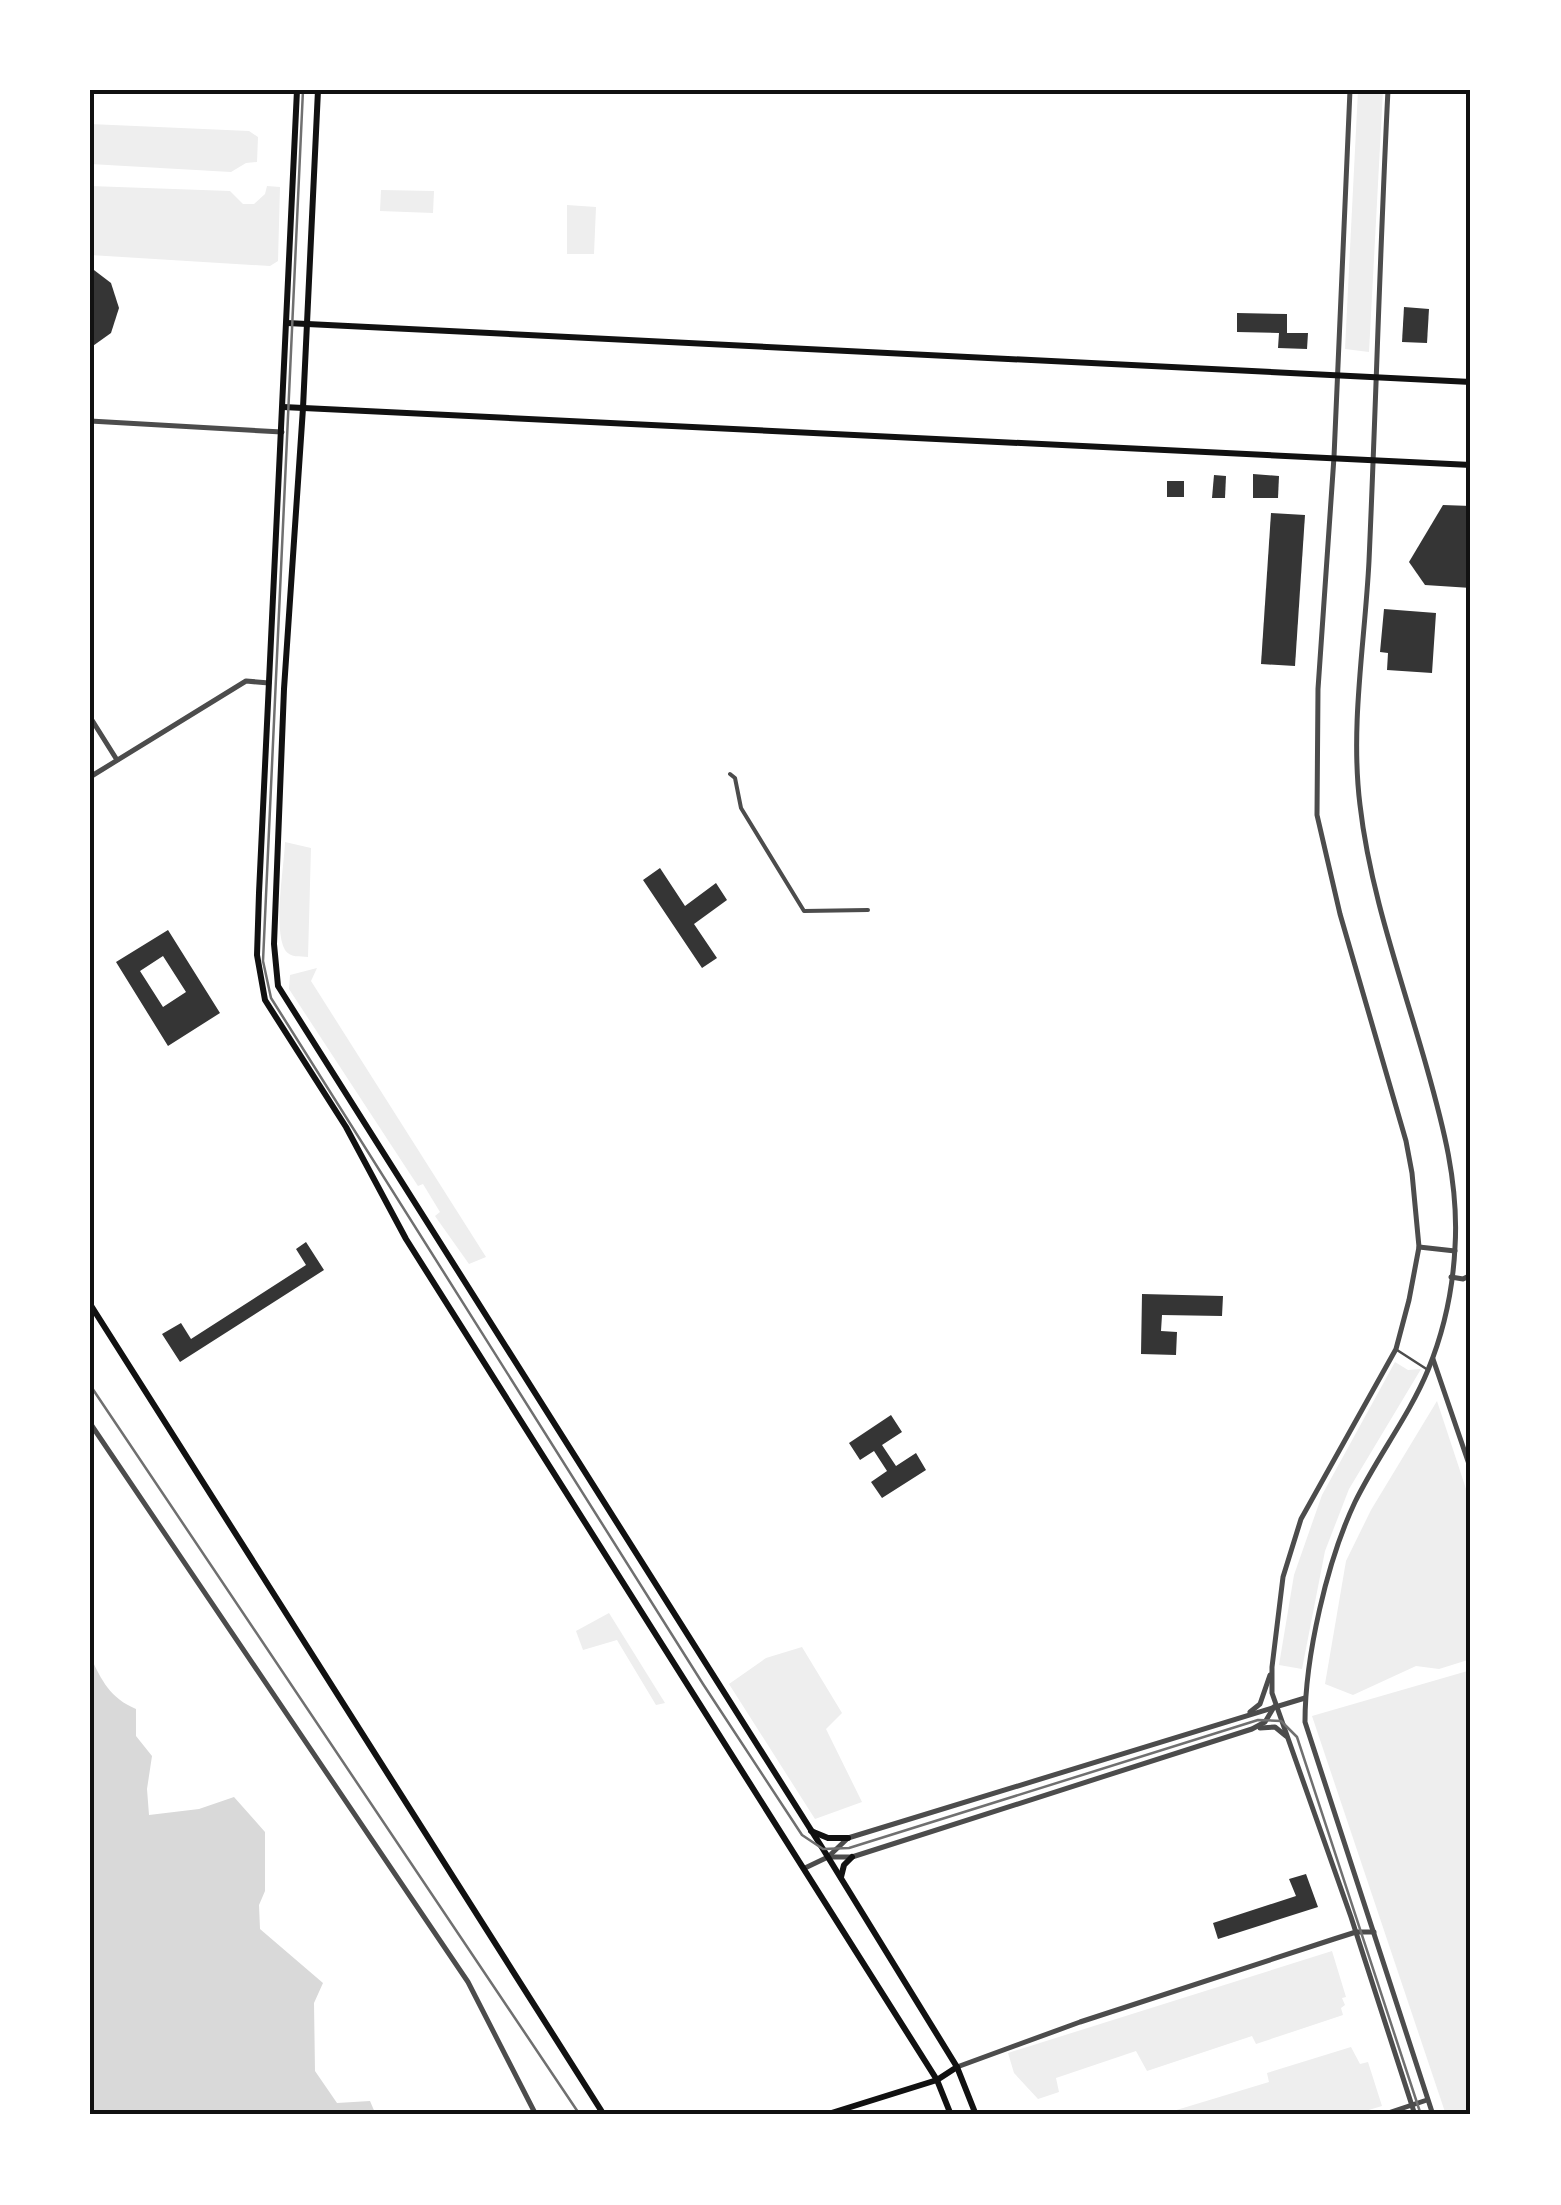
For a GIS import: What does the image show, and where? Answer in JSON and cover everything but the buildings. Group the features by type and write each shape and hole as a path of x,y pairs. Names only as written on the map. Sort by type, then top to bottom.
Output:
{"main road":[{"path":"297,90 258,955 265,1000 346,1127 406,1239 937,2080 951,2115"},
{"path":"318,90 303,408 284,689 274,944 278,986 841,1878 957,2066 976,2115"},
{"path":"287,323 1471,382"},
{"path":"284,407 1471,464"},
{"path":"90,1304 604,2115"},
{"path":"811,1830 828,1838 848,1838"},
{"path":"841,1878 844,1865 852,1857"},
{"path":"825,2115 937,2080 957,2066"}],"street":[{"path":"1248,1714 1260,1704 1272,1667 1284,1577 1301,1519 1396,1349 1418,1247 1406,1141 1340,914 1317,815 1318,689 1334,457 1350,90"},
{"path":"1388,90 1357,749 1359,800 1374,882 1444,1129 1454,1186 1455,1251 1445,1319 1428,1370 1342,1530 1305,1698 1305,1722 1433,2115"},
{"path":"90,422 282,432"},
{"path":"90,778 246,680 270,683"},
{"path":"90,717 117,760"},
{"path":"730,774 735,778 741,808 804,911 868,910"},
{"path":"1418,1247 1455,1251"},
{"path":"1452,1277 1463,1279 1471,1275"},
{"path":"1432,1357 1471,1470"},
{"path":"90,1423 468,1982 536,2115"},
{"path":"1272,1667 1274,1706 1356,1932 1415,2115"},
{"path":"805,1868 828,1857 848,1838 1305,1698"},
{"path":"828,1857 852,1857 1252,1729 1265,1722 1274,1706"},
{"path":"1252,1729 1275,1728 1288,1736"},
{"path":"957,2066 1356,1932 1374,1932"},
{"path":"1382,2115 1428,2100"}],"lane":[{"path":"1396,1349 1428,1370"}],"shaded area":[{"path":"1358,90 1383,90 1369,352 1345,349"},
{"path":"90,124 249,131 258,137 257,162 246,163 231,172 90,164"},
{"path":"90,186 230,191 243,204 254,204 265,194 267,186 280,187 278,261 270,266 90,255"},
{"path":"381,190 434,191 433,213 380,211"},
{"path":"567,205 596,207 594,254 567,254"},
{"path":"285,842 311,848 308,957 290,954 282,940 279,913"},
{"path":"317,968 311,981 486,1257 469,1264 435,1216 440,1212 423,1184 418,1186 289,989 290,975"},
{"path":"1395,1362 1408,1370 1421,1369 1349,1489 1325,1551 1302,1669 1279,1665 1294,1575 1322,1495"},
{"path":"1437,1401 1471,1504 1471,1659 1439,1669 1416,1666 1353,1695 1325,1684 1346,1561 1371,1510"},
{"path":"609,1613 665,1703 656,1705 617,1640 583,1650 576,1631"},
{"path":"802,1647 842,1713 826,1729 862,1802 815,1819 729,1684 766,1658"},
{"path":"90,1656 108,1688 136,1709 136,1736 152,1756 147,1789 149,1815 199,1809 234,1797 265,1832 265,1891 259,1905 260,1929 323,1983 314,2003 315,2071 337,2103 370,2101 376,2115 90,2115"},
{"path":"1471,1670 1471,2115 1446,2115 1312,1716"},
{"path":"1332,1951 1346,1997 1342,1998 1343,2015 1256,2044 1252,2036 1147,2071 1136,2051 1056,2078 1059,2092 1038,2099 1014,2073 1008,2053"},
{"path":"1351,2047 1360,2064 1368,2062 1382,2106 1352,2115 1160,2115 1269,2082 1267,2073"}],"tram line":[{"path":"303,90 263,961 271,998 802,1835 823,1849 849,1848 1258,1720 1281,1721 1297,1737 1421,2115"}],"railway":[{"path":"90,1385 580,2115"}]}
